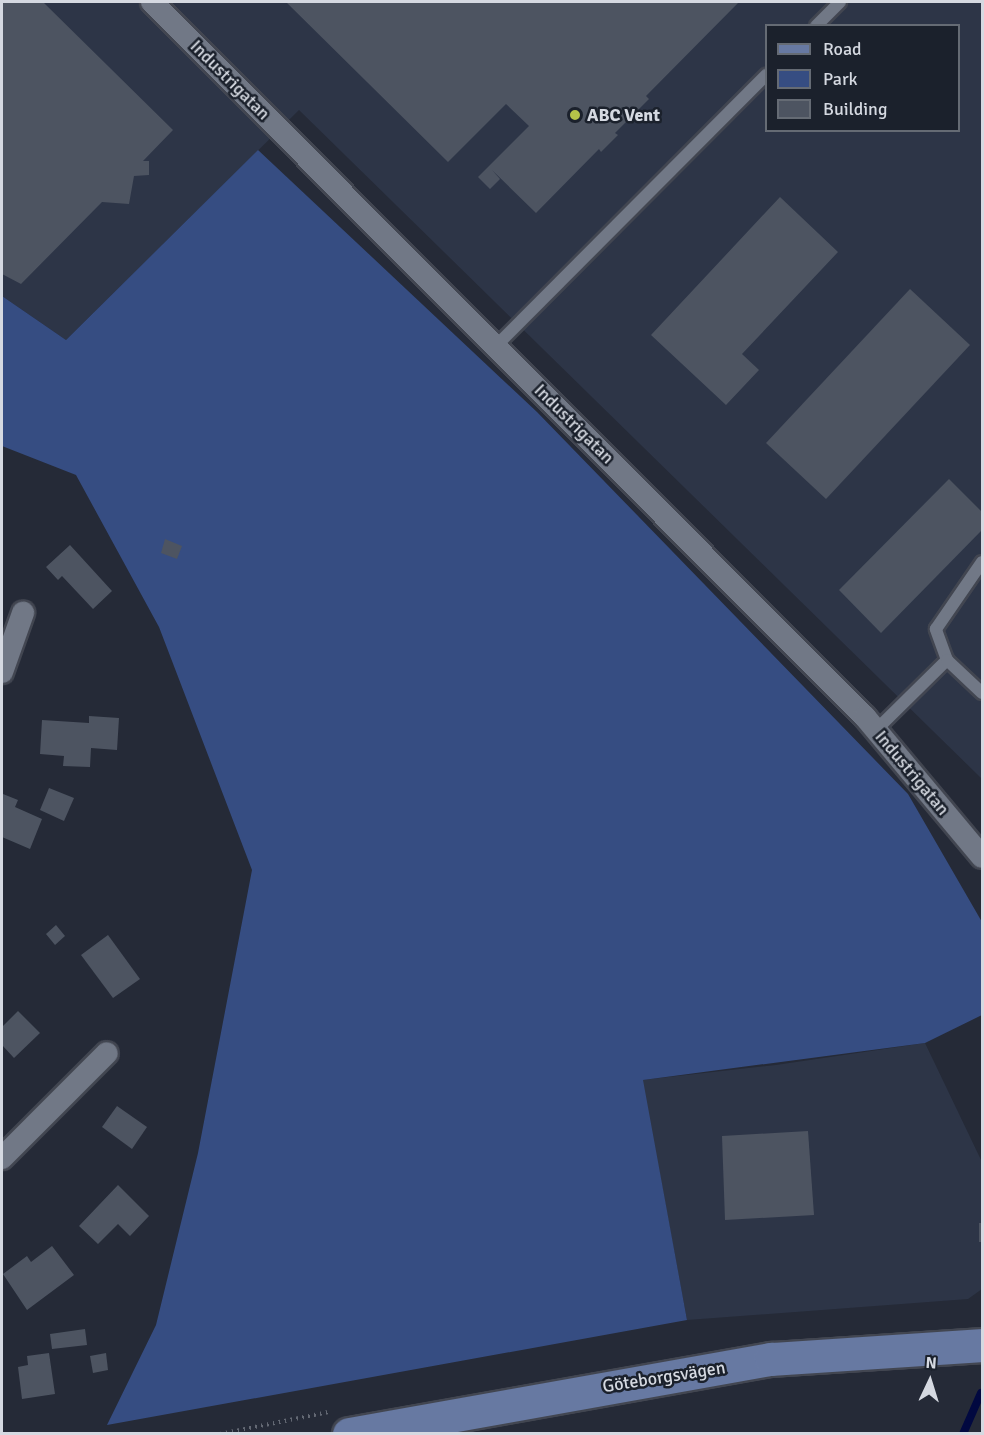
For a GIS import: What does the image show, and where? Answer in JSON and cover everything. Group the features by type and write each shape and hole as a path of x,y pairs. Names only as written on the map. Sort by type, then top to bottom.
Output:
{"street":[{"name":"Industrigatan","path":"152,2 876,730 982,857"},
{"path":"2,672 23,613"},
{"path":"2,1158 107,1053"},
{"name":"Göteborgsvägen","path":"349,1434 771,1359 982,1346"}],"lane":[{"path":"818,24 840,2"},
{"path":"496,346 765,76"},
{"path":"982,562 936,629 947,660 982,693"},
{"path":"876,730 947,660"}],"shaded area":[{"path":"2,2 982,2 982,779 299,110 66,340 2,296"},
{"path":"925,1043 982,1162 982,1289 968,1299 687,1320 642,1080 776,1065"}],"green space":[{"path":"258,150 537,412 908,794 982,922 982,1015 925,1043 643,1080 687,1320 107,1425 156,1325 198,1153 252,870 159,627 76,475 2,446 2,296 66,340"}],"building":[{"path":"2,2 43,2 173,130 143,161 149,161 149,175 134,176 129,204 102,202 21,284 2,274"},
{"name":"ABC Vent","path":"286,2 739,2 646,96 649,99 615,133 618,135 601,152 599,149 536,213 492,170 500,179 490,189 478,177 529,126 506,104 448,162"},
{"path":"780,197 838,252 742,354 759,370 726,405 651,335"},
{"path":"910,289 970,345 826,499 766,443"},
{"path":"949,479 982,512 982,530 881,633 839,590"},
{"path":"165,539 182,546 177,559 161,553"},
{"path":"70,545 112,591 93,609 62,576 58,580 46,567"},
{"path":"89,716 119,718 117,750 91,748 90,767 63,766 64,756 40,754 42,720 89,723"},
{"path":"49,788 74,798 64,821 40,810"},
{"path":"3,794 18,800 15,807 42,819 30,849 2,837"},
{"path":"56,925 65,936 55,945 46,934"},
{"path":"108,935 140,979 113,998 81,955"},
{"path":"18,1011 40,1033 14,1058 2,1045 2,1027"},
{"path":"117,1106 147,1127 132,1149 102,1127"},
{"path":"808,1131 814,1215 725,1220 722,1136"},
{"path":"118,1185 149,1216 130,1236 118,1224 98,1244 79,1226"},
{"path":"979,1223 982,1223 982,1242 979,1242"},
{"path":"52,1246 74,1275 27,1310 3,1274 27,1256 31,1262"},
{"path":"85,1329 87,1345 52,1349 50,1334"},
{"path":"49,1353 55,1394 22,1399 18,1367 28,1365 27,1356"},
{"path":"106,1353 108,1370 93,1373 90,1356"}],"waterway":[{"path":"963,1434 981,1393"}],"place":[{"name":"ABC Vent","path":"575,115"}]}
